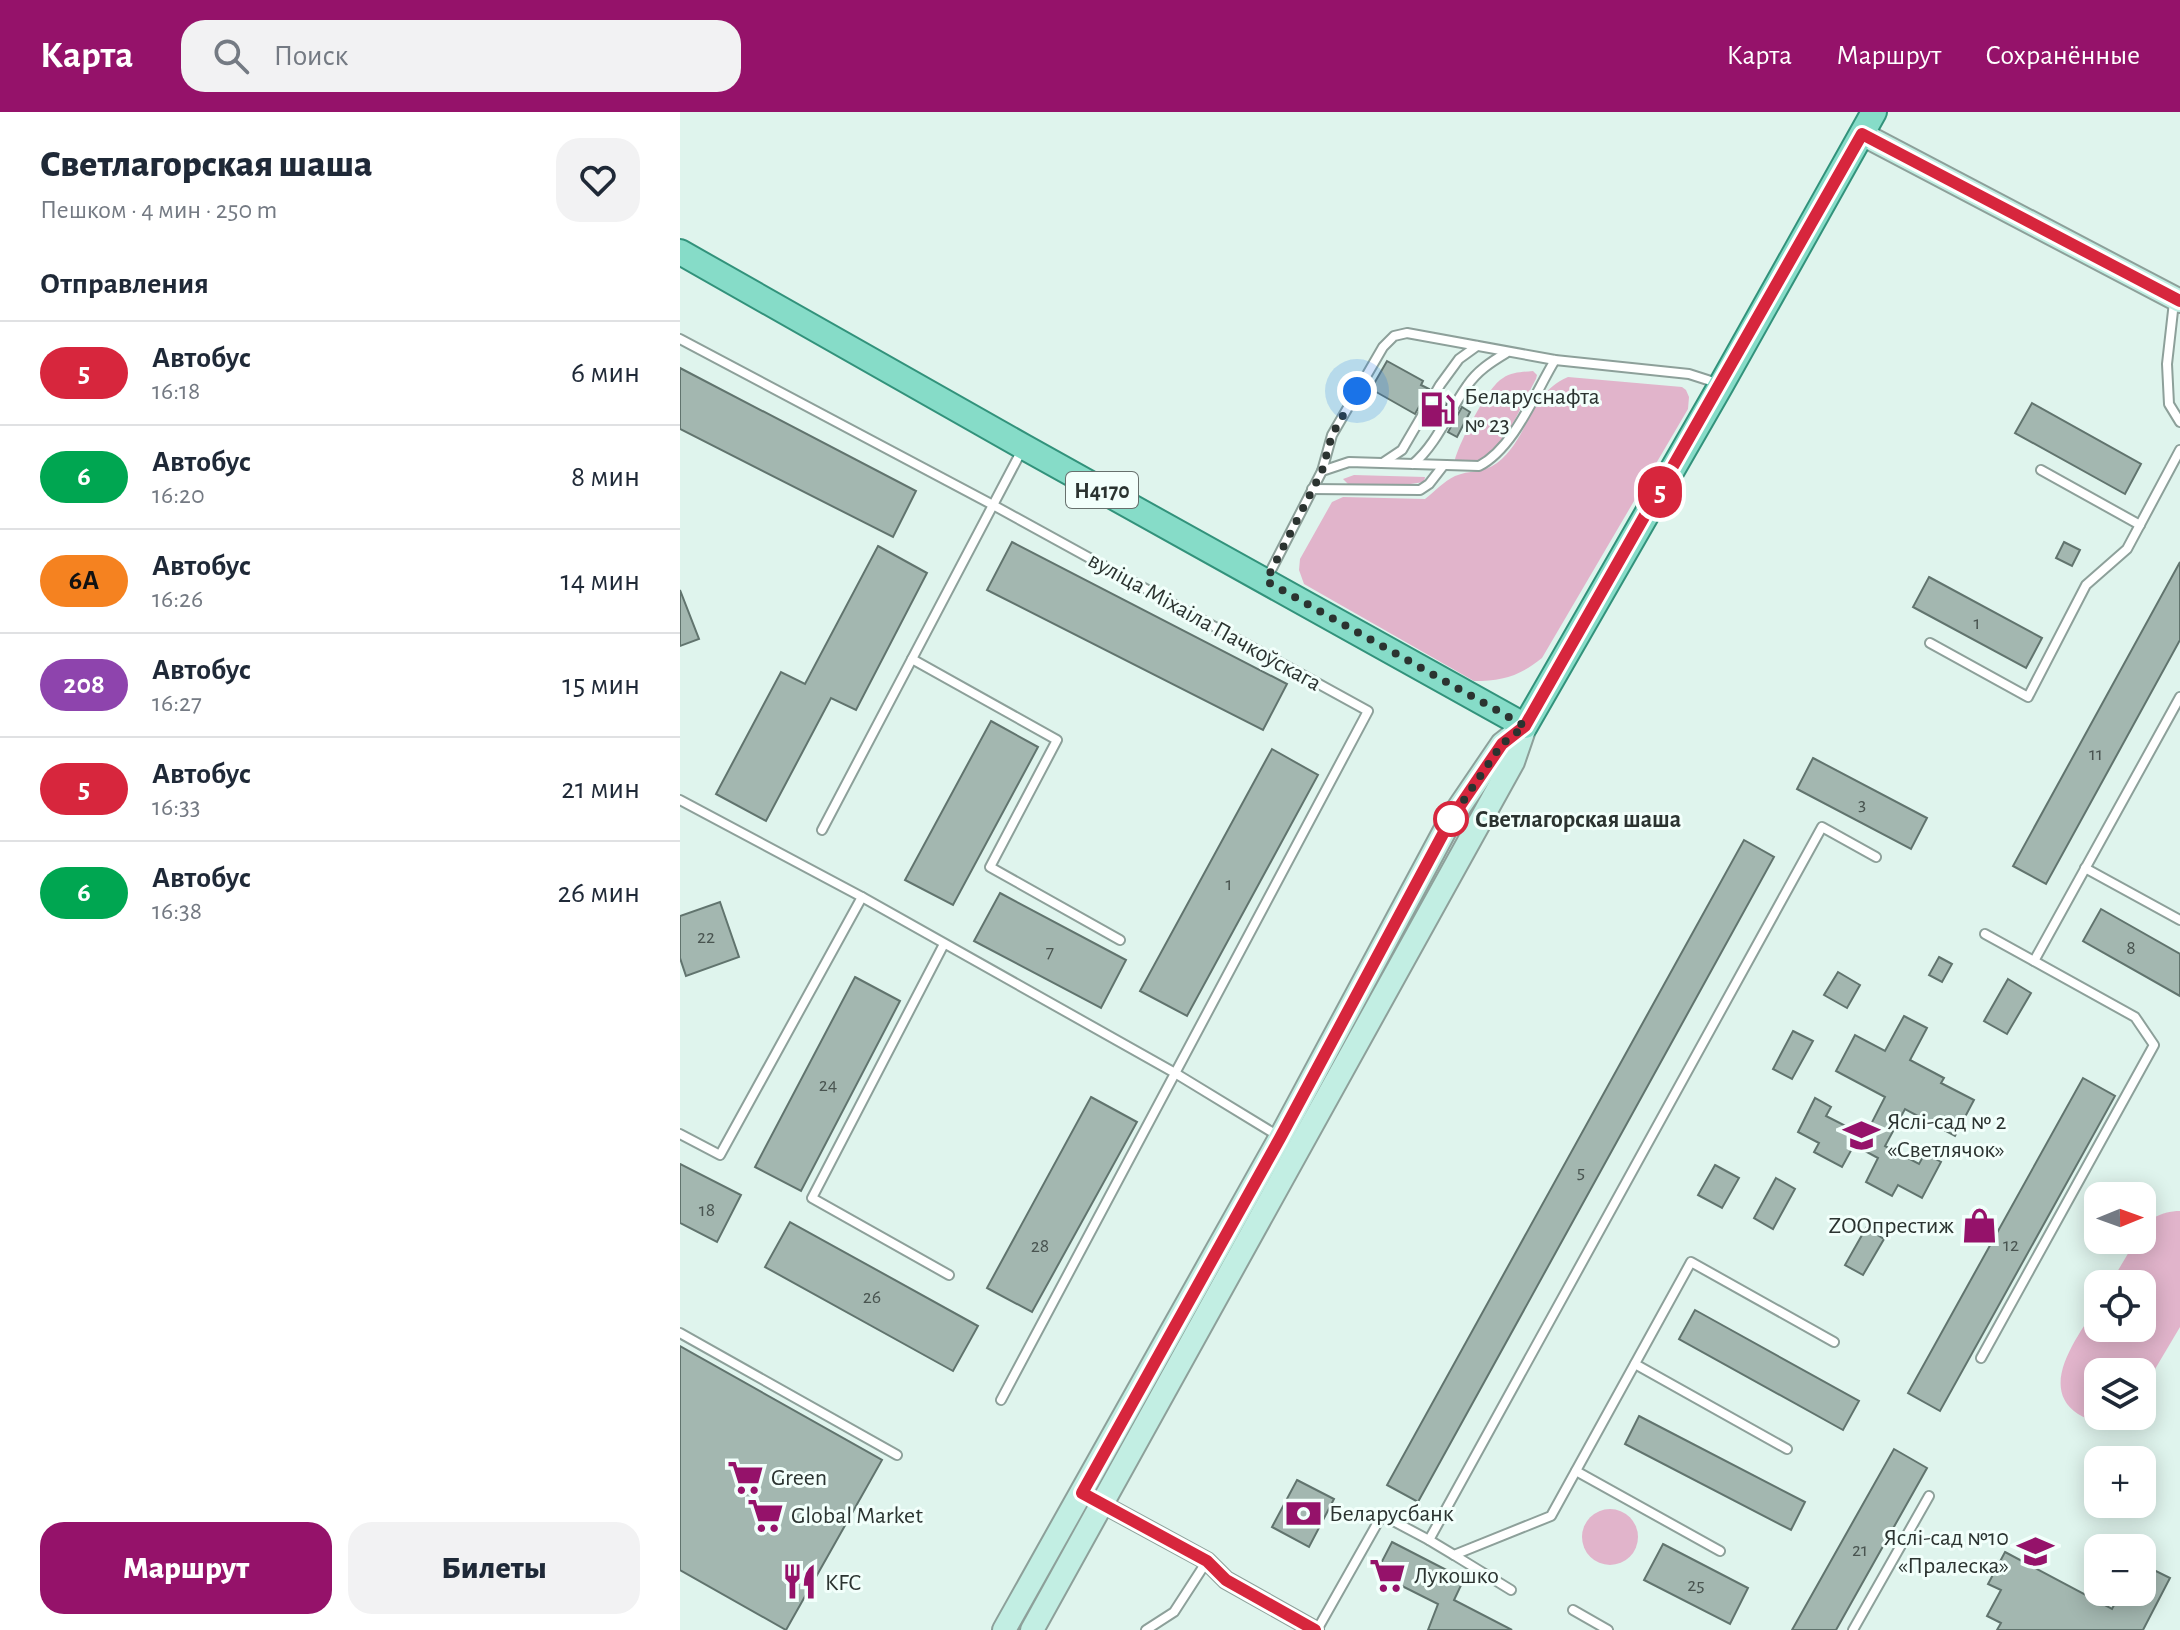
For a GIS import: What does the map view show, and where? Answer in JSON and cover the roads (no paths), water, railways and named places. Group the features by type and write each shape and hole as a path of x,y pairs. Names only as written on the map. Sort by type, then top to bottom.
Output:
{"main road":[{"path":"1032,1630 1505,776 1525,726 1874,112"},
{"path":"1862,134 2177,299"},
{"name":"Н4170","path":"680,252 1525,726"},
{"path":"1004,1630 1280,1138 1451,819 1502,744 1525,726"}],"street":[{"path":"1082,1493 1207,1561 1226,1580 1316,1630"}],"lane":[{"path":"2177,299 2167,364 2169,404 2180,422"},
{"path":"1266,581 1322,471 1332,435 1383,347 1394,336 1407,333 1506,353 1689,374 1721,385"},
{"name":"вуліца Міхаіла Пачкоўскага","path":"680,339 993,505 1368,711 1175,1073"},
{"path":"1383,462 1402,450 1440,385 1459,359 1477,346"},
{"path":"1413,464 1427,449 1469,383 1485,366 1506,353"},
{"path":"1322,471 1349,462 1479,466 1504,447 1555,360"},
{"path":"822,830 1024,447"},
{"path":"1930,643 2028,697 2086,585 2127,549 2180,450"},
{"path":"1312,489 1420,490 1443,466"},
{"path":"2041,470 2140,525"},
{"path":"912,659 1057,740 990,867 1120,940"},
{"path":"2034,961 2177,709 2180,697"},
{"path":"680,800 862,897 1175,1073 1280,1138"},
{"path":"1429,1540 1822,827 1876,857"},
{"path":"2085,868 2180,920"},
{"path":"680,1134 720,1155 862,897"},
{"path":"1981,1358 2154,1045 2135,1017 1985,934"},
{"path":"944,944 812,1198 949,1275"},
{"path":"1001,1400 1175,1073"},
{"path":"1454,1555 1551,1516 1691,1262 1834,1342"},
{"path":"680,1333 897,1455"},
{"path":"1635,1364 1787,1449"},
{"path":"1576,1471 1720,1551"},
{"path":"1853,1630 1929,1496"},
{"path":"1316,1630 1382,1515 1511,1590"},
{"path":"1146,1630 1174,1612 1207,1561"},
{"path":"1573,1610 1608,1630"}],"place":[{"name":"Беларуснафта № 23","path":"1438,410"},
{"name":"Светлагорская шаша","path":"1451,819"},
{"name":"Яслі-сад № 2 «Светлячок»","path":"1861,1135"},
{"name":"ZOOпрестиж","path":"1980,1225"},
{"name":"Green","path":"745,1477"},
{"name":"Беларусбанк","path":"1303,1513"},
{"name":"Global Market","path":"765,1515"},
{"name":"Яслі-сад №10 «Пралеска»","path":"2035,1551"},
{"name":"Лукошко","path":"1388,1575"},
{"name":"KFC","path":"799,1582"}]}
